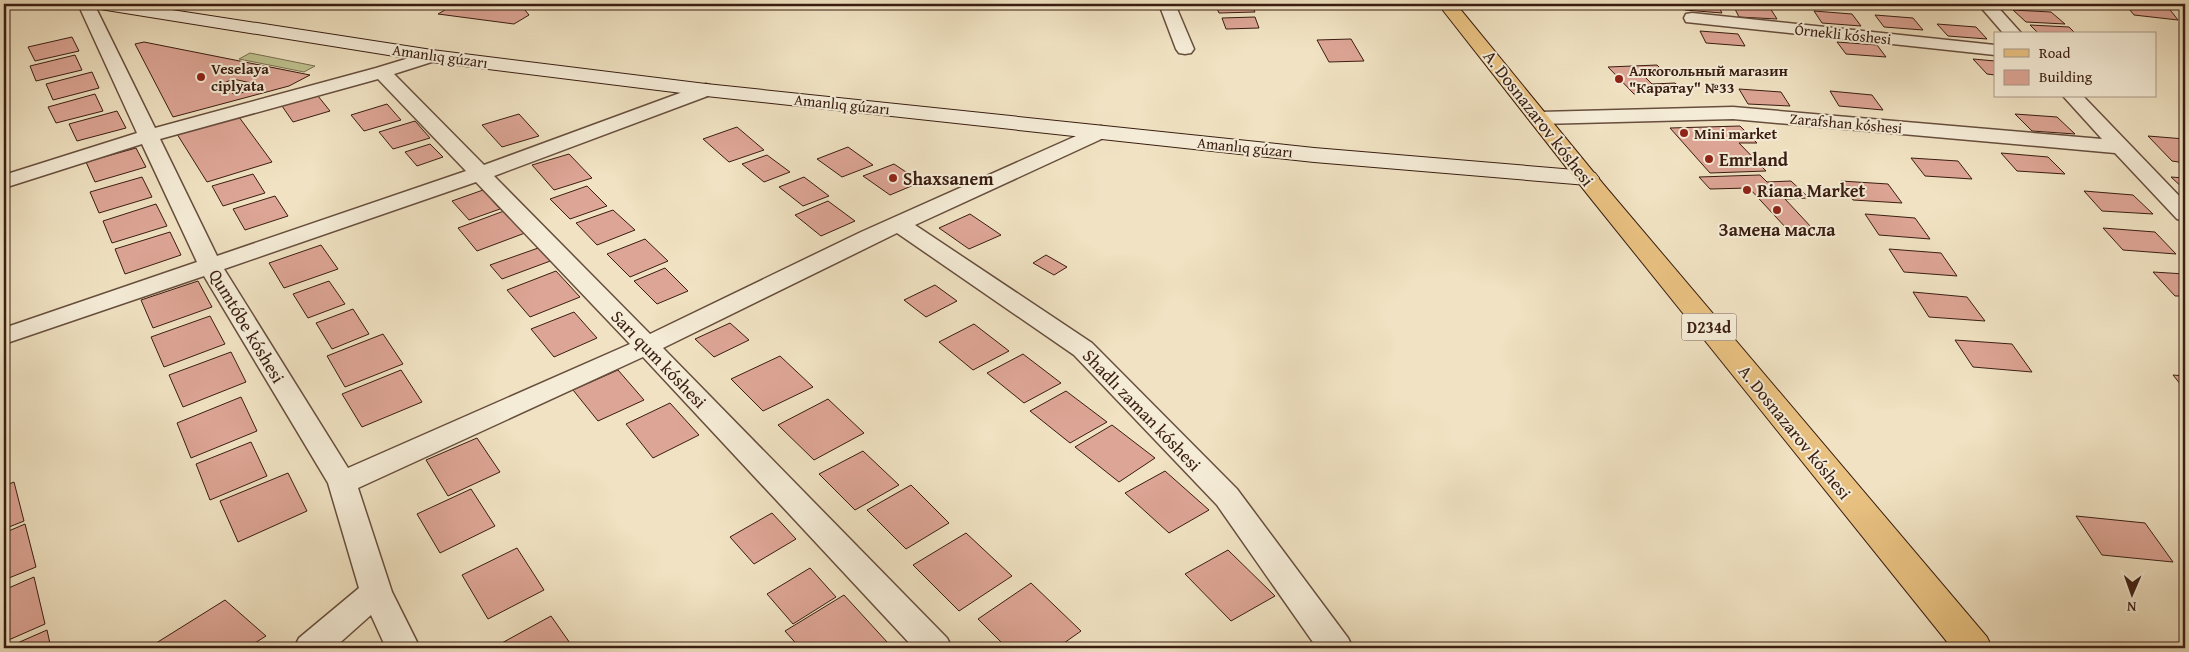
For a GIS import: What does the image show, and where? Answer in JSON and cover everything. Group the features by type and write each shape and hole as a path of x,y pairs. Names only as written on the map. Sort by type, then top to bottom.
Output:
{"main road":[{"name":"A. Dosnazarov kóshesi","path":"1448,4 1587,178 1974,648"}],"street":[{"name":"Qumtóbe kóshesi","path":"86,4 210,266 342,483 376,592 403,648"},
{"name":"Amanlıq gúzarı","path":"100,4 432,56 706,90 1314,154 1587,178"},
{"path":"1167,4 1185,49"},
{"path":"1986,4 2012,32"},
{"name":"Órnekli kóshesi","path":"1692,18 1994,50"},
{"path":"4,182 148,136 382,72 432,56"},
{"name":"Sarı qum kóshesi","path":"382,72 647,346 934,648"},
{"path":"4,336 479,174 706,90"},
{"path":"2074,98 2185,214"},
{"name":"Zarafshan kóshesi","path":"1540,118 1733,114 2121,147"},
{"path":"342,483 647,346 899,224 1101,132"},
{"name":"Shadlı zaman kóshesi","path":"899,224 1083,349 1227,497 1336,648"},
{"path":"311,648 376,592"}],"green space":[{"path":"250,53 315,66 304,72 239,59"}],"building":[{"path":"455,4 521,5 529,15 514,24 438,14"},
{"path":"1215,4 1251,4 1255,12 1219,13"},
{"path":"1682,4 1717,4 1722,13 1685,10"},
{"path":"2125,4 2167,6 2178,20 2134,15"},
{"path":"1733,5 1770,8 1777,19 1739,17"},
{"path":"2013,10 2051,12 2065,24 2026,22"},
{"path":"1814,11 1852,14 1861,26 1822,23"},
{"path":"1875,15 1913,18 1923,30 1884,27"},
{"path":"1255,17 1259,28 1226,29 1222,18"},
{"path":"1937,24 1976,27 1987,39 1948,36"},
{"path":"2030,25 2069,27 2074,32 2037,32"},
{"path":"1700,31 1738,34 1745,46 1706,43"},
{"path":"72,37 79,51 35,61 28,47"},
{"path":"1351,39 1364,61 1329,62 1317,40"},
{"path":"144,42 310,75 289,86 173,117 135,44","holes":["233,79 265,86 234,95 224,83"]},
{"path":"1837,42 1877,45 1886,57 1846,54"},
{"path":"75,55 82,70 36,81 30,66"},
{"path":"1973,59 1994,61 1994,75 1987,74"},
{"path":"1657,65 1666,74 1643,75 1652,84 1675,83 1685,92 1634,94 1608,67"},
{"path":"92,72 99,88 53,100 46,84"},
{"path":"1739,89 1781,92 1790,106 1748,104"},
{"path":"1830,91 1872,95 1883,110 1839,106"},
{"path":"95,94 103,111 56,123 48,107"},
{"path":"318,96 330,111 293,122 282,106"},
{"path":"387,104 401,120 364,131 351,115"},
{"path":"117,111 126,128 77,141 69,124"},
{"path":"519,114 539,136 502,147 482,125"},
{"path":"2015,114 2057,117 2075,134 2032,131"},
{"path":"239,117 272,162 207,182 177,134"},
{"path":"415,121 430,138 393,149 379,132"},
{"path":"1740,126 1757,143 1739,143 1766,171 1710,173 1670,128"},
{"path":"737,127 764,150 729,162 703,139"},
{"path":"2148,136 2185,139 2185,163 2172,161"},
{"path":"430,144 443,157 417,166 405,152"},
{"path":"848,147 873,165 842,177 817,159"},
{"path":"136,148 146,167 95,182 86,162"},
{"path":"2001,153 2048,157 2065,174 2017,171"},
{"path":"569,154 592,178 554,190 532,165"},
{"path":"767,155 790,172 764,182 742,164"},
{"path":"1911,158 1958,161 1972,179 1925,176"},
{"path":"894,164 921,182 890,195 863,176"},
{"path":"253,174 265,193 223,206 212,186"},
{"path":"1760,175 1767,182 1791,181 1809,198 1785,199 1812,228 1787,229 1749,188 1710,189 1699,177"},
{"path":"142,177 152,197 99,213 90,192"},
{"path":"804,177 829,196 803,206 779,187"},
{"path":"2171,177 2185,178 2185,190"},
{"path":"1841,181 1888,184 1902,203 1853,200"},
{"path":"587,186 607,206 570,219 550,199"},
{"path":"483,190 500,209 469,220 452,201"},
{"path":"2084,191 2133,195 2153,214 2102,211"},
{"path":"275,196 288,216 245,230 233,209"},
{"path":"828,201 855,221 821,236 795,215"},
{"path":"156,204 167,226 112,243 103,221"},
{"path":"613,210 635,230 597,245 576,223"},
{"path":"504,211 525,233 477,251 458,228"},
{"path":"970,214 1001,235 969,249 939,228"},
{"path":"1865,214 1915,218 1930,239 1879,235"},
{"path":"2103,228 2155,232 2176,254 2123,250"},
{"path":"170,232 181,255 125,274 115,249"},
{"path":"645,239 668,261 630,277 607,254"},
{"path":"321,245 338,269 284,288 269,263"},
{"path":"541,247 553,260 502,279 490,265"},
{"path":"1889,249 1941,253 1957,276 1904,272"},
{"path":"1046,255 1067,267 1054,275 1033,263"},
{"path":"665,268 688,291 657,304 634,281"},
{"path":"556,271 580,297 530,317 507,290"},
{"path":"2153,272 2185,274 2185,296 2175,296"},
{"path":"198,281 212,307 153,328 141,300"},
{"path":"329,281 345,304 308,318 293,294"},
{"path":"935,285 957,301 926,317 904,300"},
{"path":"1913,292 1967,297 1985,321 1929,317"},
{"path":"353,309 369,334 332,349 316,323"},
{"path":"574,312 597,338 554,357 531,329"},
{"path":"210,316 225,344 164,367 151,337"},
{"path":"730,323 749,340 714,357 695,339"},
{"path":"974,324 1009,351 973,370 939,342"},
{"path":"383,334 403,364 345,387 327,356"},
{"path":"1955,340 2012,344 2032,372 1973,367"},
{"path":"231,352 246,382 183,407 169,375"},
{"path":"1023,354 1061,383 1024,403 987,373"},
{"path":"780,356 813,387 763,411 731,379"},
{"path":"401,370 422,402 362,427 342,394"},
{"path":"618,370 644,400 598,421 573,390"},
{"path":"2173,375 2185,376 2185,390"},
{"path":"1066,391 1107,422 1070,443 1030,411"},
{"path":"241,397 257,431 191,458 177,423"},
{"path":"828,399 864,433 814,460 778,425"},
{"path":"670,403 699,435 653,458 626,424"},
{"path":"1112,425 1155,458 1119,482 1075,447"},
{"path":"477,438 500,472 448,496 426,460"},
{"path":"251,442 267,476 210,500 196,464"},
{"path":"863,451 899,485 855,510 819,474"},
{"path":"1165,471 1209,510 1169,533 1125,493"},
{"path":"288,473 307,511 238,542 220,501"},
{"path":"14,482 24,521 4,529 4,486"},
{"path":"911,485 949,523 906,549 867,510"},
{"path":"471,489 495,526 440,553 417,514"},
{"path":"772,513 796,539 754,564 730,537"},
{"path":"2076,516 2145,523 2173,562 2102,555"},
{"path":"25,524 36,567 4,580 4,533"},
{"path":"966,533 1012,576 959,611 913,565"},
{"path":"517,548 544,590 488,619 462,575"},
{"path":"1228,550 1275,596 1231,621 1185,574"},
{"path":"810,568 836,597 793,624 767,594"},
{"path":"34,577 45,624 4,642 4,590"},
{"path":"1031,583 1081,631 1057,648 1007,648 978,619"},
{"path":"844,595 888,643 881,648 800,648 785,631"},
{"path":"225,600 266,636 247,648 156,648 153,645"},
{"path":"551,616 572,646 569,648 503,648 500,644"},
{"path":"47,630 51,648 6,648"}],"place":[{"name":"Veselaya ciplyata","path":"201,77"},
{"name":"Алкогольный магазин \"Каратау\" №33","path":"1619,79"},
{"name":"Mini market","path":"1684,133"},
{"name":"Emrland","path":"1709,159"},
{"name":"Shaxsanem","path":"893,178"},
{"name":"Riana Market","path":"1747,190"},
{"name":"Замена масла","path":"1777,210"}]}
